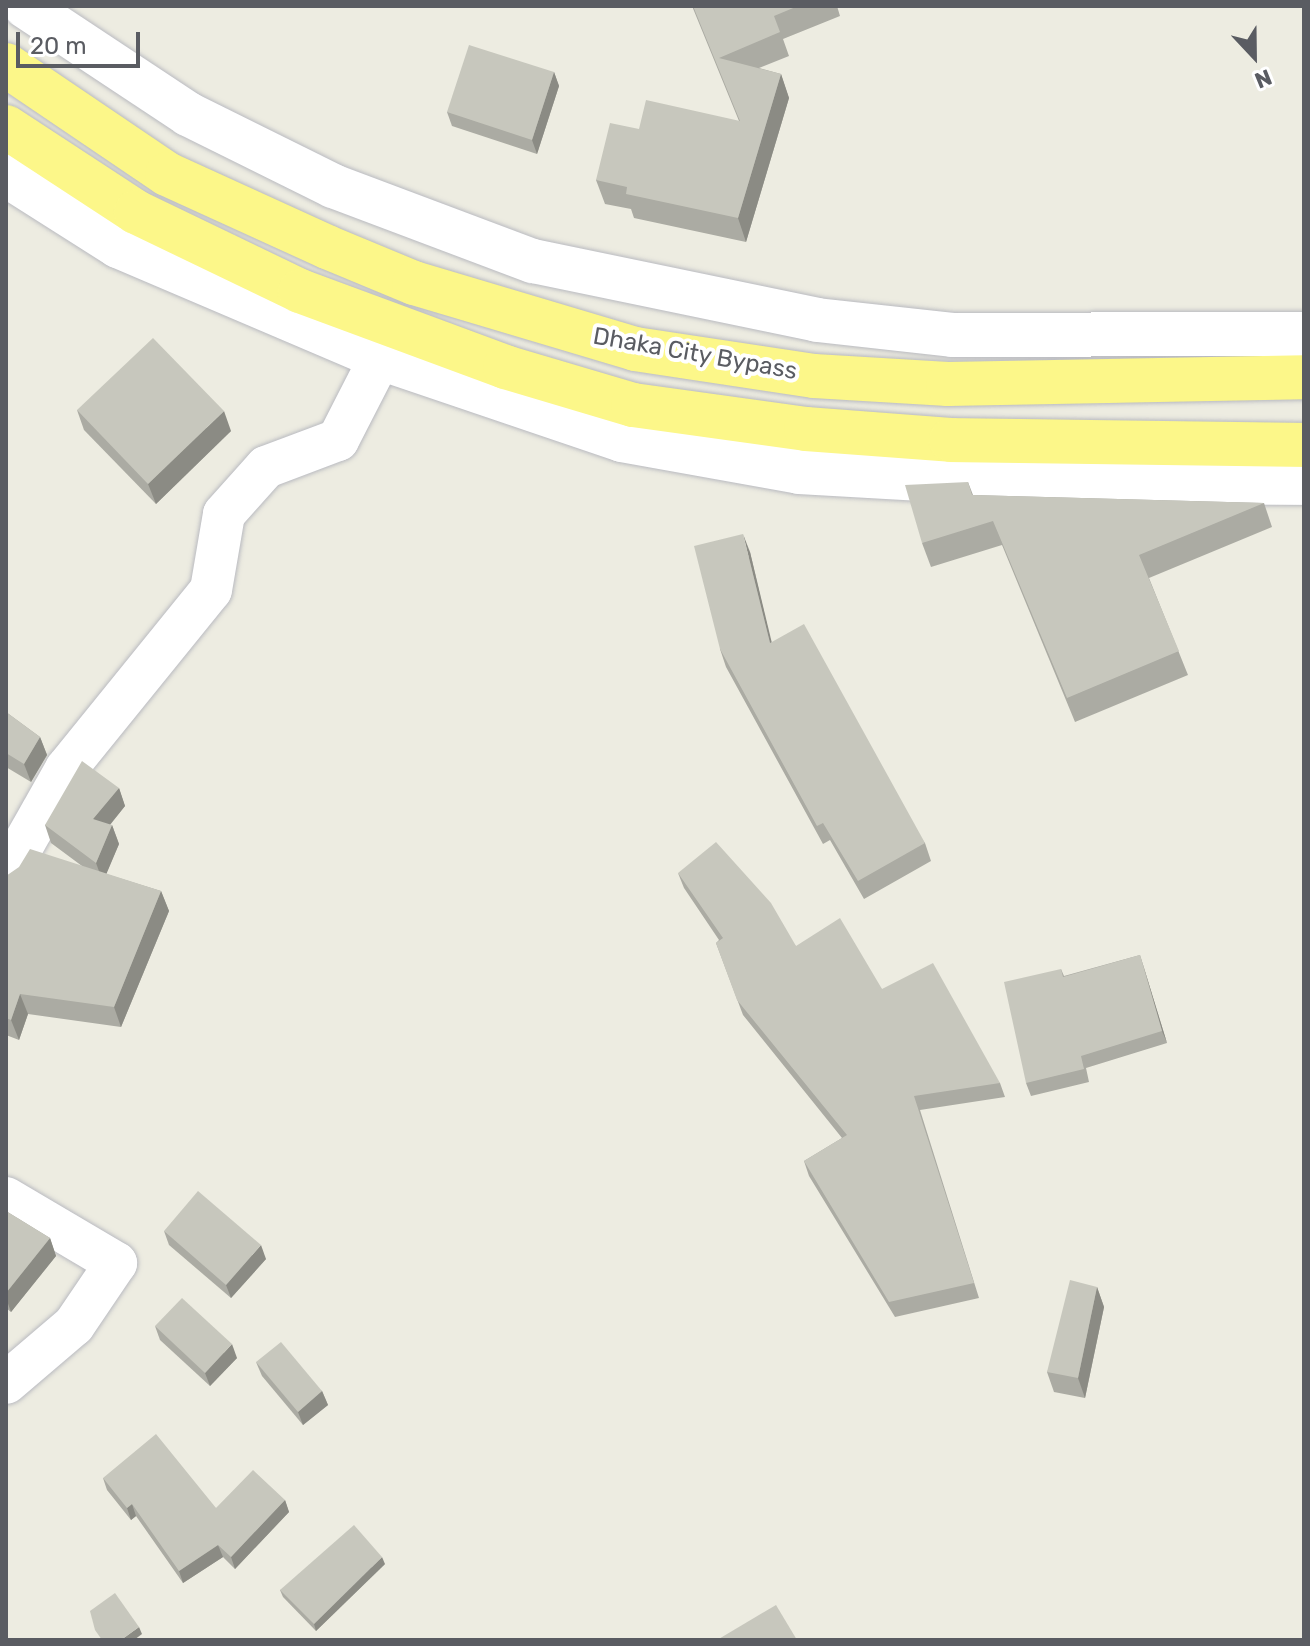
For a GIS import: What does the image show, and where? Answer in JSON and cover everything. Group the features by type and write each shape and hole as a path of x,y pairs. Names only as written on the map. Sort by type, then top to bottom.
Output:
{"highway":[{"name":"Dhaka City Bypass","path":"6,65 167,174 327,247 414,283 635,349 814,376 948,384 1304,377"},
{"path":"6,127 136,212 300,291 505,367 633,405 806,429 951,440 1304,445"}],"main road":[{"path":"25,6 188,114 333,186 533,261 817,320 952,335 1304,334"},
{"path":"6,175 118,246 380,358 622,440 799,472 953,481 1304,483"}],"street":[{"path":"6,875 66,769 211,590 224,514 266,467 338,440 380,358"},
{"path":"6,1198 116,1263 74,1325 6,1383"}],"building":[{"path":"693,6 798,6 774,16 780,32 719,58 781,74 738,218 626,194 627,187 596,180 610,123 639,129 646,100 740,121"},
{"path":"469,45 554,72 532,140 447,112"},
{"path":"153,338 224,411 148,484 77,410"},
{"path":"968,482 972,495 1264,503 1139,555 1179,651 1067,698 993,521 922,543 905,485"},
{"path":"743,534 770,643 804,624 925,843 858,881 823,823 817,826 720,649 694,546"},
{"path":"6,712 40,737 24,764 6,753"},
{"path":"82,761 119,788 93,819 112,825 96,863 45,825"},
{"path":"716,842 771,903 796,946 840,918 882,989 933,963 1000,1083 914,1096 974,1283 889,1302 804,1161 847,1135 737,1000 716,943 723,938 678,873"},
{"path":"30,849 161,891 114,1007 20,994 11,1020 6,1018 6,876 19,867"},
{"path":"1140,955 1162,1031 1081,1056 1084,1069 1026,1083 1004,982 1061,969 1063,977"},
{"path":"198,1191 261,1245 226,1285 164,1231"},
{"path":"6,1211 50,1238 6,1293"},
{"path":"1070,1280 1097,1287 1078,1378 1047,1372"},
{"path":"182,1298 232,1344 205,1373 155,1326"},
{"path":"281,1342 322,1391 298,1412 256,1362"},
{"path":"156,1434 216,1508 253,1470 285,1500 231,1557 218,1545 179,1571 132,1504 127,1508 103,1478"},
{"path":"354,1525 382,1557 314,1624 280,1590"},
{"path":"115,1593 139,1627 121,1640 102,1640 95,1630 90,1611"},
{"path":"776,1605 797,1640 717,1640"}]}
